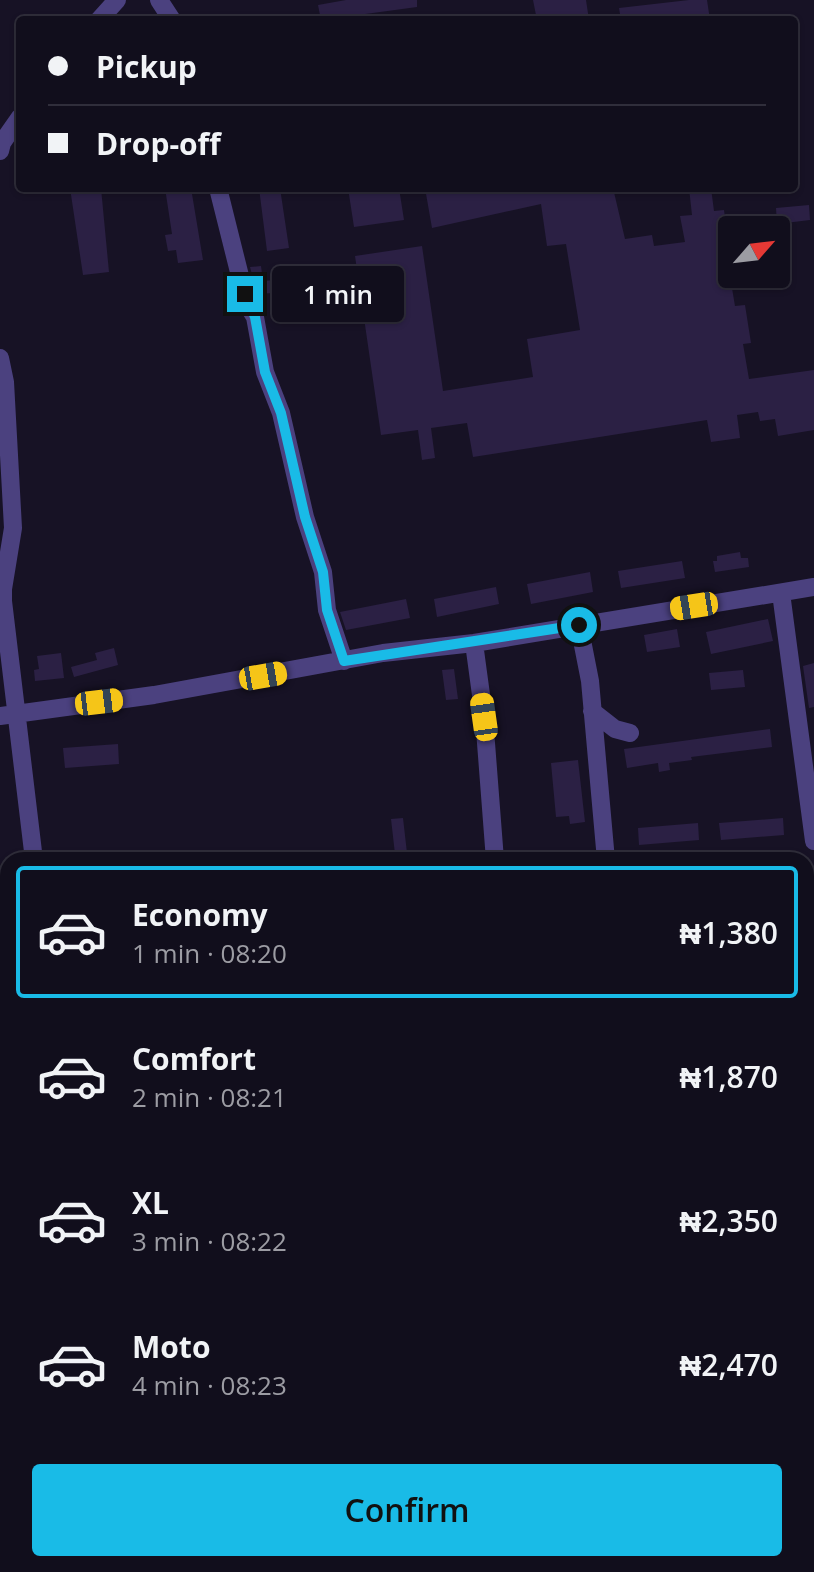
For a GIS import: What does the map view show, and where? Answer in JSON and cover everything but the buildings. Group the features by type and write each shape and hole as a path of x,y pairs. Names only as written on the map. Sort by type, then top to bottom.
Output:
{"street":[{"path":"103,16 117,0"},
{"path":"1,146 16,123"},
{"path":"219,192 247,304 255,317 265,372 281,413 305,517 323,572 327,610 344,661"},
{"path":"0,358 5,382 13,528 2,601 8,715 33,852"},
{"path":"8,715 154,695 383,653 474,643 814,587"},
{"path":"781,593 814,841"},
{"path":"579,625 590,681 605,852"},
{"path":"474,643 484,717 494,852"},
{"path":"592,711 615,729 630,733"}],"route":[{"path":"245,294 260,336 265,372 281,413 305,517 323,572 327,610 344,661 579,625"}]}
